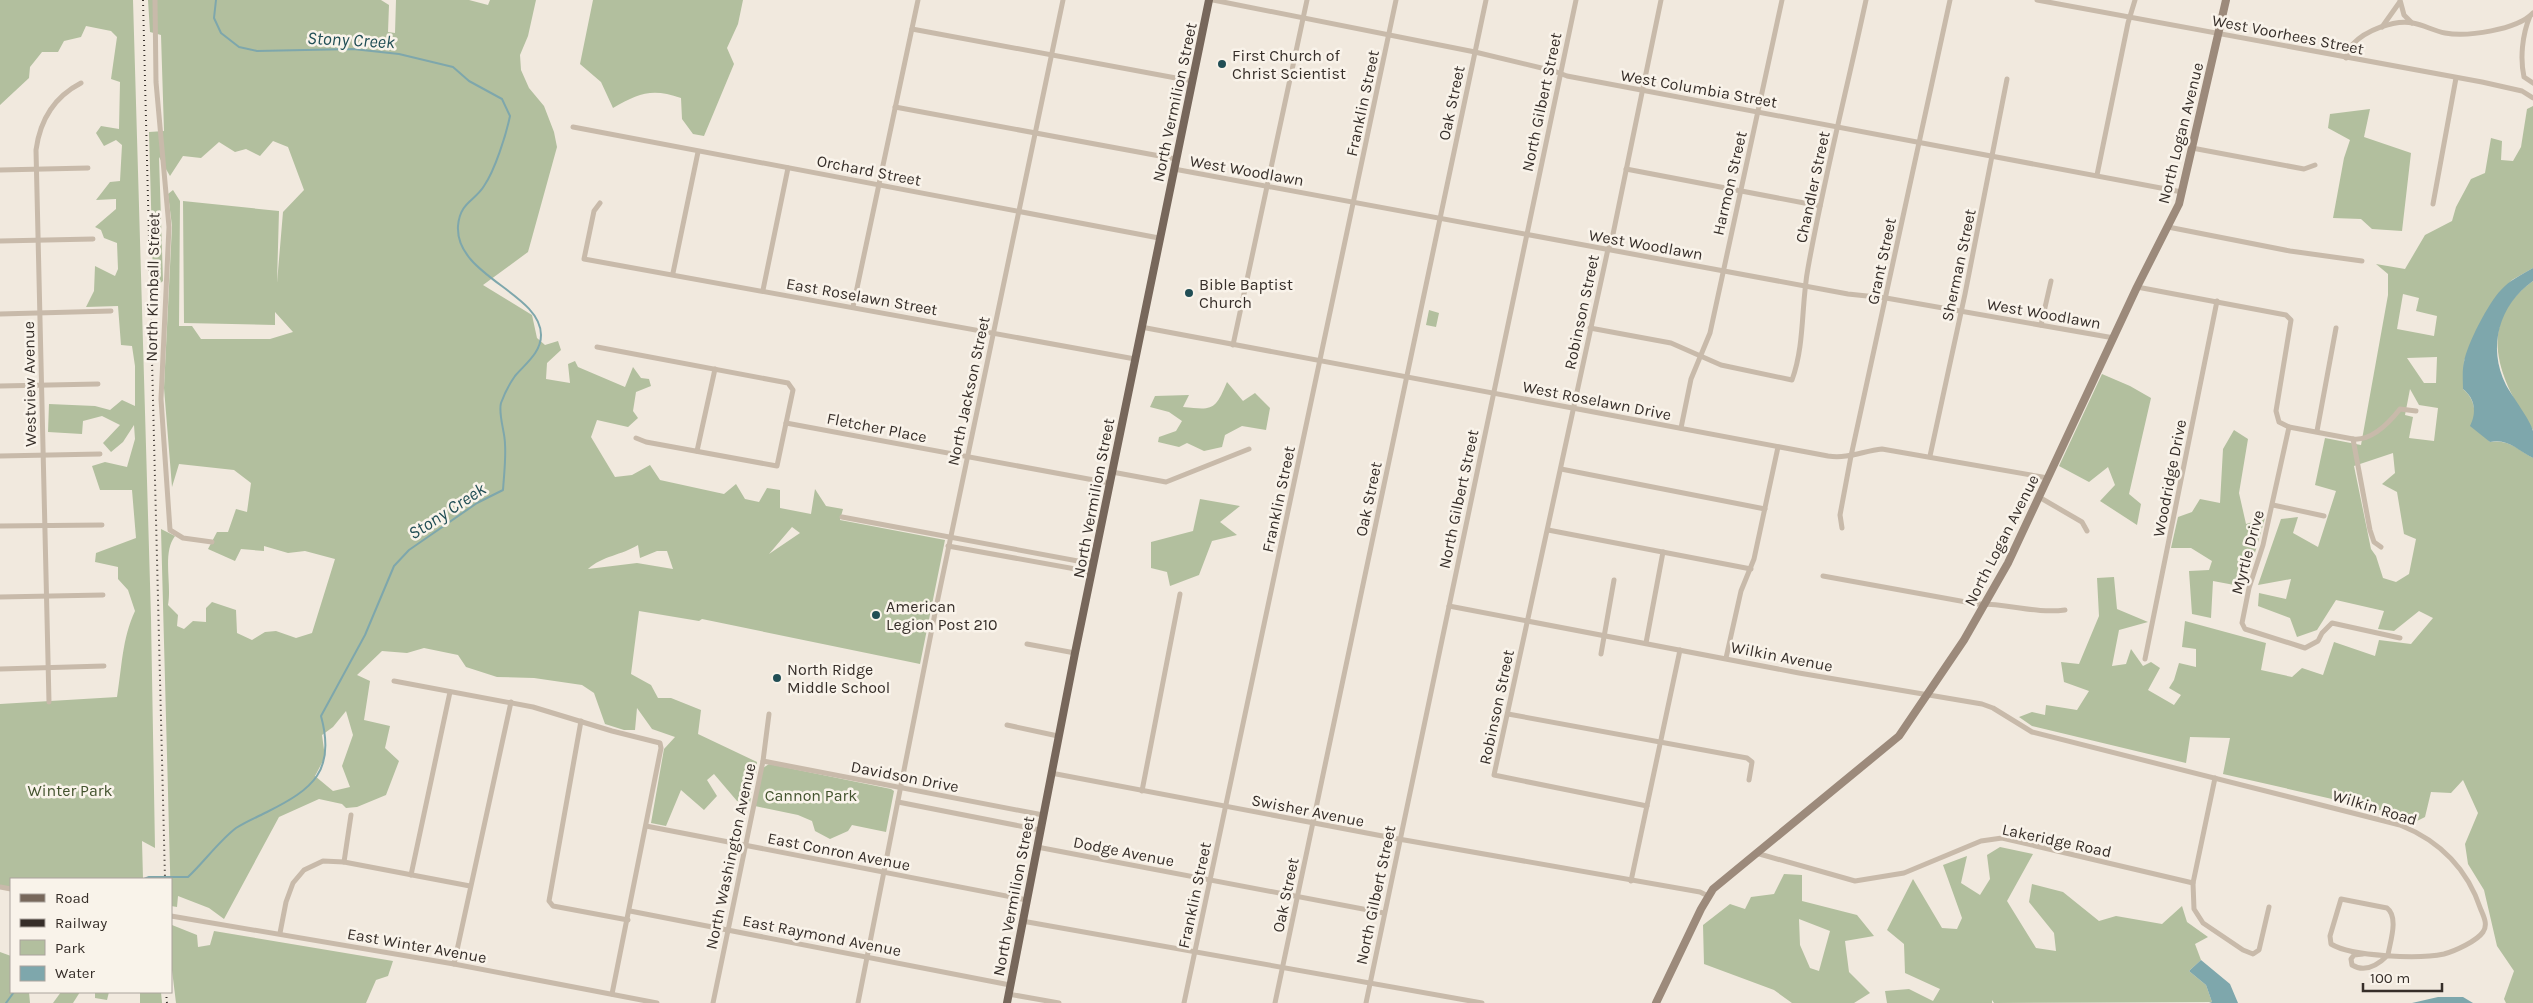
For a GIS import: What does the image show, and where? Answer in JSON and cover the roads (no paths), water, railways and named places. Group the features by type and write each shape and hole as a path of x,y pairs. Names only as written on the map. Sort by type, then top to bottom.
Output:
{"main road":[{"name":"North Vermilion Street","path":"1007,1003 1074,654 1209,0"}],"street":[{"name":"North Kimball Street","path":"155,0 156,82 169,227 161,399 170,530 183,538 212,542"},
{"path":"853,307 918,0"},
{"name":"North Jackson Street","path":"858,1003 948,546 1017,211 1063,0"},
{"name":"West Columbia Street","path":"1213,0 1474,52 1560,74 1642,91 2182,192"},
{"path":"1233,345 1307,0"},
{"name":"Franklin Street","path":"1184,1003 1396,0"},
{"name":"Oak Street","path":"1274,1003 1314,824 1486,0"},
{"name":"North Gilbert Street","path":"1366,1003 1576,0"},
{"name":"Robinson Street","path":"1647,806 1494,775 1590,328 1608,249 1611,244 1661,0"},
{"name":"Harmon Street","path":"1681,428 1692,380 1710,333 1782,0"},
{"name":"Chandler Street","path":"1701,356 1733,369 1792,380 1801,340 1805,287 1820,206 1866,0"},
{"name":"Grant Street","path":"1842,528 1840,515 1851,456 1950,0"},
{"name":"West Voorhees Street","path":"2039,0 2522,91 2533,98"},
{"path":"2097,175 2135,0"},
{"name":"North Logan Avenue","path":"1656,1003 1708,896 1756,853 1899,736 1929,694 2008,563 2137,287 2168,227 2182,192 2226,0"},
{"path":"2400,2 2404,15 2412,23 2430,30 2462,35 2493,30 2532,15"},
{"path":"2382,27 2400,2"},
{"path":"2532,15 2524,39 2521,65 2524,78 2533,83"},
{"path":"2346,58 2351,45 2382,27 2412,23"},
{"path":"912,29 1192,81"},
{"name":"Sherman Street","path":"1930,456 1961,312 2007,78"},
{"path":"2433,204 2456,78"},
{"name":"Westview Avenue","path":"49,702 36,170 38,135 47,113 60,98 81,83"},
{"path":"895,108 1176,159"},
{"name":"Orchard Street","path":"573,127 1159,238"},
{"path":"2192,148 2304,169 2315,165"},
{"path":"672,274 698,152"},
{"path":"0,170 88,168"},
{"path":"763,290 788,168"},
{"path":"1626,168 1820,206"},
{"name":"West Woodlawn","path":"1174,169 1723,270 1805,287 1886,298 2114,338"},
{"name":"East Roselawn Street","path":"600,203 594,211 584,259 1135,359"},
{"path":"2168,227 2290,251 2362,261"},
{"path":"0,241 93,238"},
{"path":"2041,325 2051,281"},
{"path":"2137,287 2286,315 2291,320 2276,411 2279,422 2289,427 2362,440 2391,420 2400,409 2416,411"},
{"name":"Woodridge Drive","path":"2145,659 2217,301"},
{"path":"0,314 111,310"},
{"name":"West Roselawn Drive","path":"1141,328 1840,458 1865,450 1882,449 2048,478"},
{"path":"1590,328 1671,343 1701,356"},
{"path":"2317,431 2336,328"},
{"path":"597,347 788,383 793,390 777,466 646,442 636,438"},
{"path":"697,451 714,368"},
{"path":"0,386 98,384"},
{"name":"Fletcher Place","path":"786,423 1110,483"},
{"name":"Myrtle Drive","path":"2289,427 2273,505 2263,545 2249,588 2242,623 2245,629 2300,648 2314,644 2332,623 2400,638"},
{"path":"2353,439 2370,530 2374,542 2381,547"},
{"path":"1726,658 1741,591 1751,569 1778,447"},
{"path":"1112,472 1166,482 1248,449"},
{"path":"0,456 100,454"},
{"path":"1561,469 1765,508"},
{"path":"2039,497 2082,522 2086,531"},
{"path":"2273,505 2324,516"},
{"path":"842,517 1093,568"},
{"path":"0,526 102,525"},
{"path":"1548,530 1751,569"},
{"path":"948,546 1093,568"},
{"path":"1646,643 1663,552"},
{"path":"1823,576 2041,612 2065,610"},
{"path":"1602,654 1614,580"},
{"path":"1142,791 1180,594"},
{"path":"0,597 103,595"},
{"name":"Wilkin Avenue","path":"1449,606 1799,673 1982,704 2003,714 2027,730 2104,750"},
{"path":"1026,644 1074,654"},
{"path":"1631,881 1680,650"},
{"path":"0,668 104,666"},
{"path":"394,680 511,702 660,743 661,748 630,911 612,994"},
{"path":"412,875 450,692"},
{"path":"454,964 511,702"},
{"name":"North Washington Avenue","path":"713,1003 763,761 769,714"},
{"path":"1508,714 1747,758 1752,762 1749,780"},
{"path":"581,721 549,901 554,906 628,920"},
{"path":"1007,725 1058,736"},
{"name":"Wilkin Road","path":"2104,750 2390,821 2425,836 2444,851 2461,870 2473,888 2485,920 2485,929 2479,936 2448,952 2388,955"},
{"name":"Davidson Drive","path":"763,761 1043,815"},
{"name":"Swisher Avenue","path":"1051,773 1399,840 1700,892 1708,896"},
{"path":"2215,778 2193,883 2193,902 2197,917 2230,942 2253,954 2259,950 2269,907"},
{"name":"Davidson Drive","path":"898,802 1040,830"},
{"path":"344,862 351,815"},
{"name":"East Conron Avenue","path":"646,826 1027,900"},
{"name":"Lakeridge Road","path":"1756,853 1855,881 1904,872 1981,841 2002,838 2193,883"},
{"name":"Dodge Avenue","path":"1037,847 1384,913"},
{"path":"280,933 286,902 293,883 304,870 323,861 344,862 470,886"},
{"path":"2362,954 2331,944 2330,936 2341,899 2390,910 2392,927 2388,955 2374,966 2361,969 2352,965 2350,959 2354,955 2388,955"},
{"name":"East Raymond Avenue","path":"630,911 1010,984"},
{"name":"East Winter Avenue","path":"172,916 454,964 657,1003"},
{"path":"1022,921 1282,969 1482,1003"},
{"path":"1008,994 1059,1003"}],"water":[{"path":"2533,268 2533,281 2521,291 2505,314 2497,342 2497,356 2500,371 2506,385 2532,427 2533,458 2507,443 2490,442 2470,426 2474,416 2474,406 2470,397 2463,389 2463,368 2469,345 2496,296 2508,283"},
{"path":"2201,960 2230,984 2238,1003 2209,1003 2212,1002 2206,985 2189,971"},
{"path":"2438,997 2463,997 2473,1003 2412,1003"}],"waterway":[{"name":"Stony Creek","path":"146,878 188,877 236,828 283,804 308,786 317,776 323,764 325,751 325,735 321,716 365,635 394,566 409,550 477,503 503,490 505,439 500,407 507,389 515,376 535,353 541,335 537,320 528,307 483,271 470,258 461,243 458,226 462,212 480,191 496,162 510,116 502,99 469,81 453,67 399,54 353,49 257,51 239,47 221,33 214,18 216,0"},
{"name":"Stony Creek","path":"6,1003 13,993"}],"railway":[{"path":"143,0 165,878"},
{"path":"166,993 167,1003"}],"place":[{"name":"First Church of Christ Scientist","path":"1222,64"},
{"name":"Bible Baptist Church","path":"1189,293"},
{"name":"American Legion Post 210","path":"876,615"},
{"name":"North Ridge Middle School","path":"777,678"}],"park label":[{"name":"Winter Park","path":"70,790"},
{"name":"Cannon Park","path":"811,795"}]}
